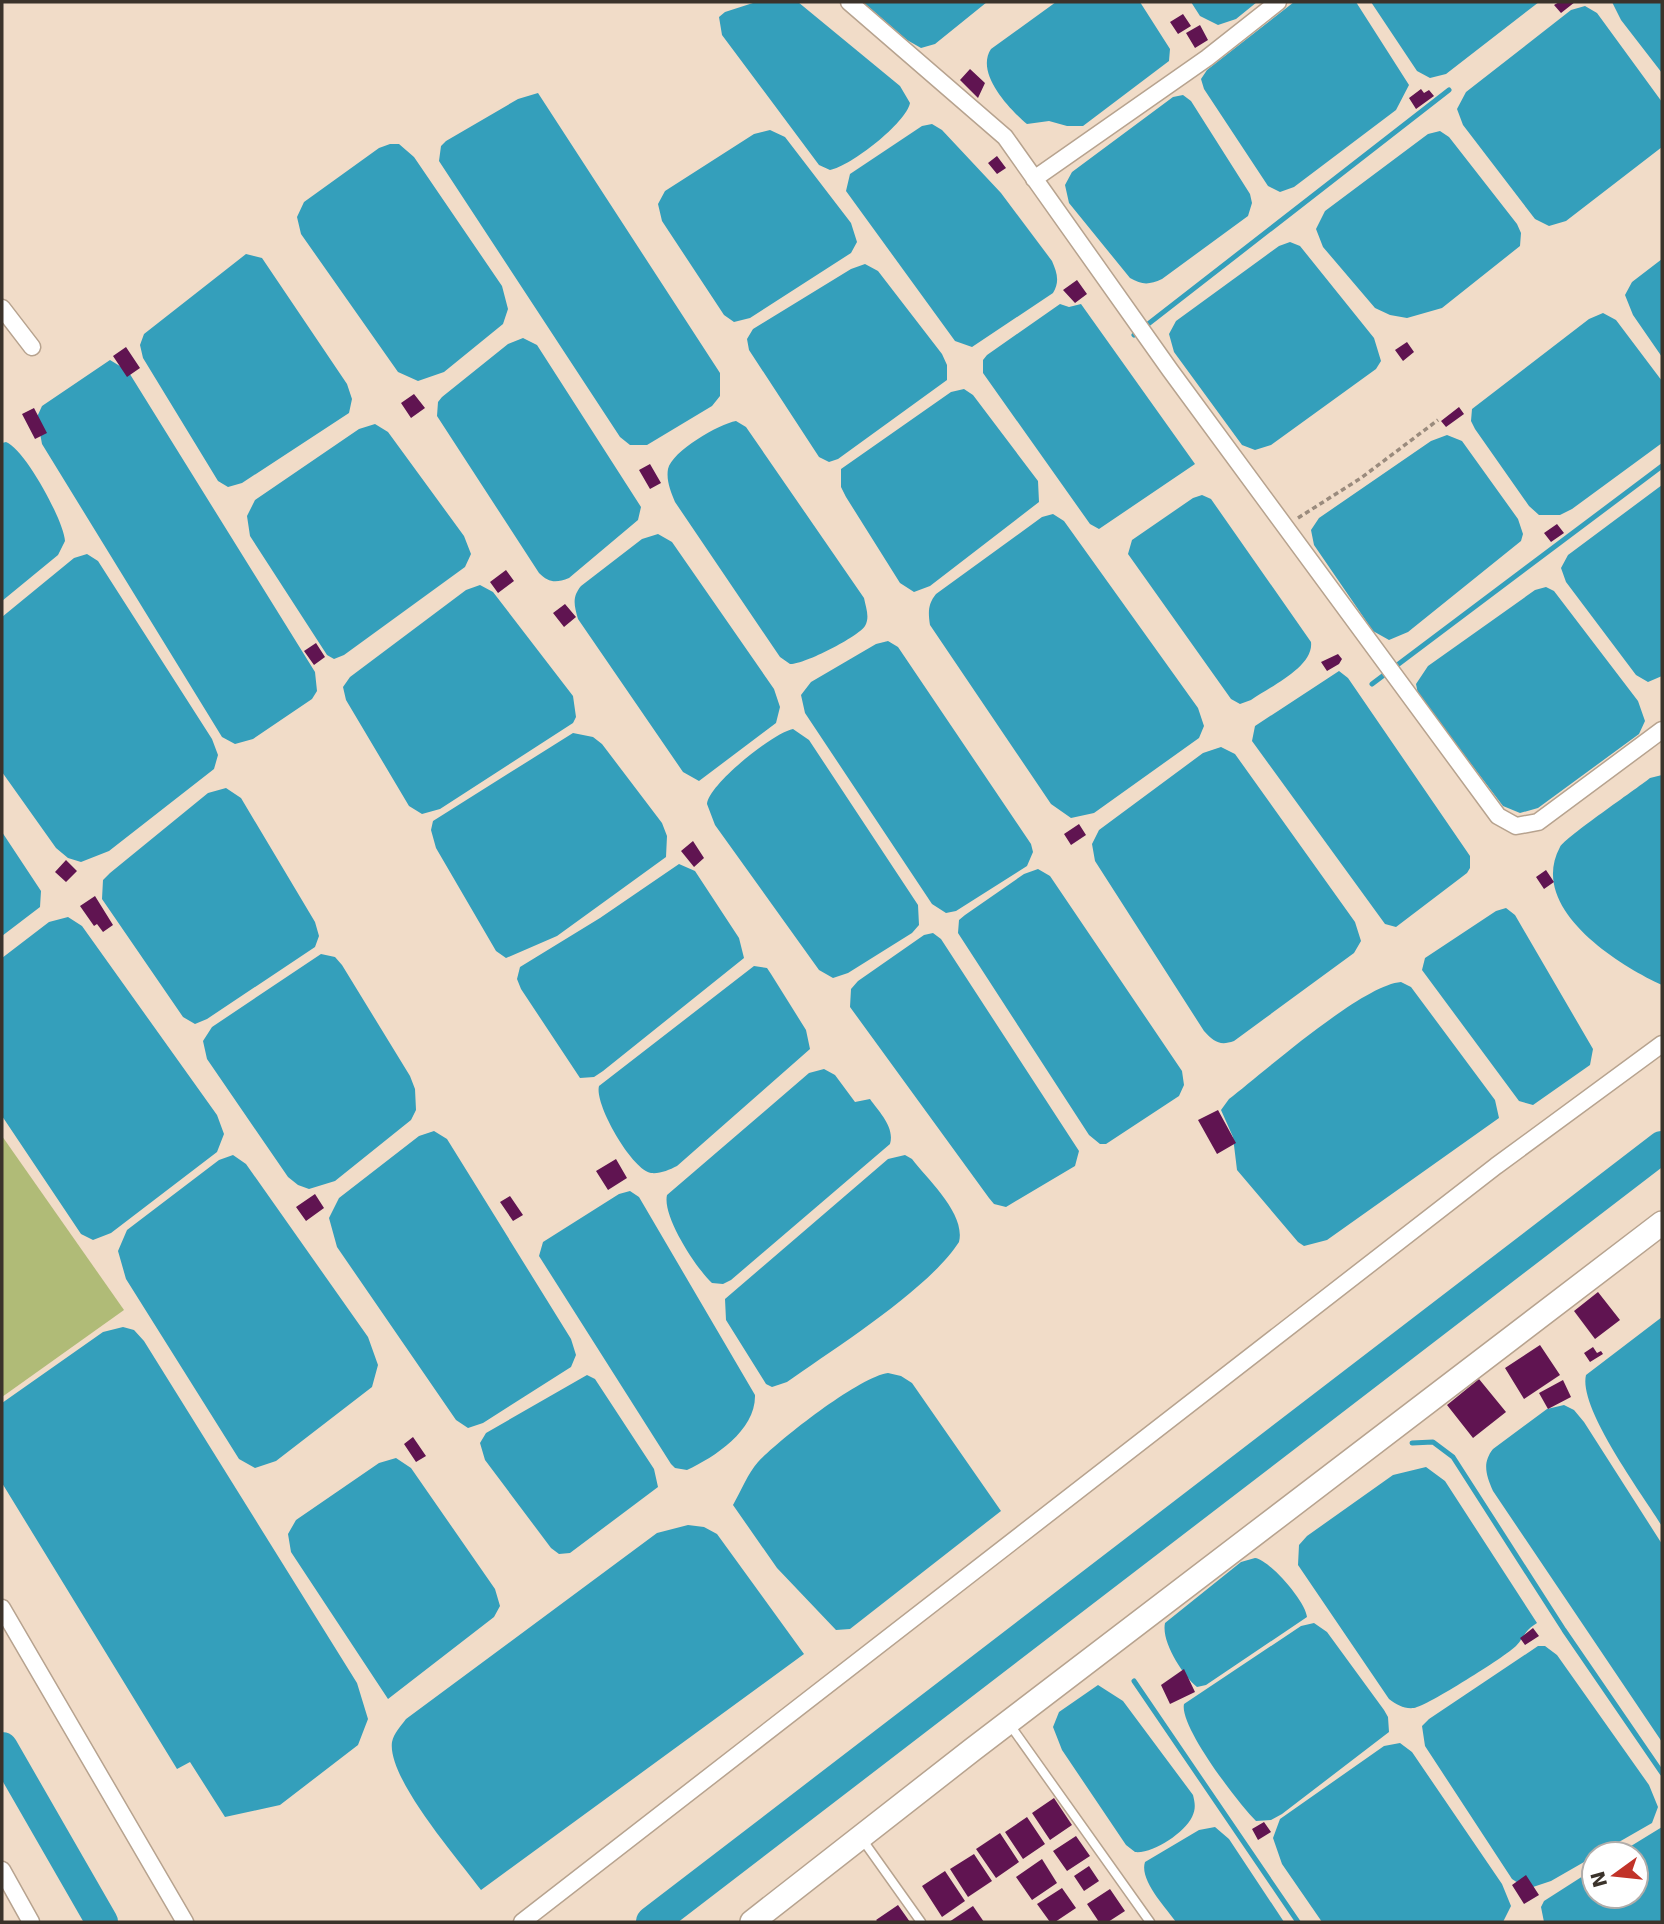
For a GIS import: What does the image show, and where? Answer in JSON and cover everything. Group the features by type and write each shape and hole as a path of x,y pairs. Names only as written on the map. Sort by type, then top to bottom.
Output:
{"street":[{"path":"849,2 1005,137 1134,320 1498,816 1516,826 1538,822 1660,737"},
{"path":"1034,179 1206,58 1278,2"},
{"path":"2,308 32,347"},
{"path":"522,1922 1485,1174 1662,1044"},
{"path":"752,1922 1662,1223"},
{"path":"2,1608 185,1922"},
{"path":"2,1870 31,1922"}],"lane":[{"path":"1008,1723 1150,1922"},
{"path":"860,1837 921,1922"}],"path":[{"path":"1284,526 1361,478 1438,420"}],"green space":[{"path":"2,1136 124,1310 2,1397"}],"water":[{"path":"756,2 798,2 900,86 910,103 899,121 851,161 830,170 819,165 722,35 719,17 725,12"},
{"path":"863,2 987,2 935,44 921,48 907,40"},
{"path":"1056,2 1140,2 1170,49 1169,61 1083,126 1067,126 1049,121 1027,124 996,90 987,69 987,58 991,49"},
{"path":"1191,2 1257,2 1236,19 1218,25 1200,16"},
{"path":"1294,2 1356,2 1409,85 1396,110 1294,187 1280,192 1268,186 1204,89 1201,79 1207,70"},
{"path":"1371,2 1539,2 1446,74 1430,78 1417,71"},
{"path":"1612,2 1662,2 1662,73 1621,20"},
{"path":"1585,6 1597,13 1662,102 1662,147 1566,221 1549,226 1535,219 1463,125 1457,109 1466,92 1571,10"},
{"path":"538,93 720,373 720,396 712,406 647,445 630,445 620,437 439,161 441,146 446,141 518,99"},
{"path":"1183,95 1191,101 1250,194 1252,203 1248,216 1162,279 1142,283 1130,278 1069,203 1065,185 1072,172 1173,97"},
{"path":"932,124 942,130 1001,193 1052,261 1056,273 1057,281 1053,293 972,347 955,341 846,191 850,174 922,126"},
{"path":"770,130 785,137 851,223 857,242 851,253 750,318 734,322 724,315 662,221 658,204 665,191 754,134"},
{"path":"1440,131 1449,137 1517,224 1521,233 1520,246 1442,308 1407,318 1390,315 1375,308 1323,247 1316,229 1325,211 1428,134"},
{"path":"399,144 414,157 502,286 508,309 503,324 444,372 418,381 398,372 301,234 297,217 304,202 379,148"},
{"path":"1290,242 1300,246 1374,338 1381,361 1376,369 1271,445 1255,450 1242,445 1174,352 1169,334 1176,321 1279,246"},
{"path":"246,254 262,258 347,384 352,399 349,413 242,483 228,487 218,481 143,358 140,345 144,334"},
{"path":"1662,259 1662,357 1633,315 1625,295 1632,282"},
{"path":"865,264 878,271 942,354 947,365 947,380 838,459 829,462 819,457 749,350 747,339 753,329 851,269"},
{"path":"1060,304 1069,307 1081,304 1195,464 1099,529 1090,524 983,373 983,360 987,355"},
{"path":"1603,313 1616,320 1662,381 1662,443 1572,509 1560,515 1539,515 1529,506 1475,429 1471,421 1472,409 1589,319"},
{"path":"523,338 537,345 641,507 638,520 569,578 560,581 546,579 539,573 437,416 438,402 442,397 508,344"},
{"path":"110,360 128,371 315,672 317,691 312,699 253,739 235,744 222,737 42,444 37,417 42,406"},
{"path":"964,389 973,395 1038,481 1039,502 930,586 914,592 900,583 846,497 841,487 841,469 951,392"},
{"path":"736,421 746,427 864,598 867,619 860,631 830,650 797,663 790,664 780,657 675,502 669,486 668,469 678,454 708,433"},
{"path":"375,424 388,432 464,536 471,554 465,567 344,655 334,659 327,655 250,536 247,516 255,500 359,429"},
{"path":"1447,435 1462,441 1518,519 1523,534 1521,541 1408,632 1389,640 1373,631 1314,545 1311,530 1319,518 1431,441"},
{"path":"6,442 14,447 33,471 58,518 65,541 58,555 2,601 2,443"},
{"path":"1662,485 1662,676 1648,682 1636,675 1566,582 1561,568 1568,555"},
{"path":"1202,495 1211,499 1311,642 1310,651 1298,668 1279,683 1240,704 1231,699 1128,554 1132,540 1193,498"},
{"path":"1053,514 1064,521 1198,708 1204,726 1199,738 1094,813 1071,818 1051,804 930,625 929,616 930,605 936,594 1042,517"},
{"path":"658,534 672,542 774,689 780,707 776,723 699,781 683,772 578,619 575,605 576,594 581,586 642,539"},
{"path":"87,554 98,561 212,739 218,755 214,769 109,851 81,862 68,858 56,848 2,772 2,617 74,558"},
{"path":"480,585 493,592 573,696 576,717 573,723 440,809 422,814 409,806 346,700 343,687 350,677 466,590"},
{"path":"1546,587 1554,591 1638,701 1645,721 1639,734 1538,808 1520,813 1503,806 1418,694 1416,684 1428,666 1535,590"},
{"path":"888,641 898,647 1031,844 1033,852 1027,866 956,911 946,913 932,904 805,713 801,695 811,682 876,644"},
{"path":"1339,671 1348,678 1470,856 1467,873 1396,927 1385,924 1252,741 1255,726"},
{"path":"793,729 809,740 918,905 919,925 912,933 848,973 833,978 819,970 715,825 707,804 718,784 743,760 771,740"},
{"path":"573,733 593,737 602,744 662,823 667,836 666,857 557,936 506,958 496,951 436,848 431,830 433,821"},
{"path":"1221,747 1235,754 1355,922 1361,941 1354,953 1234,1041 1225,1043 1214,1040 1204,1031 1095,861 1092,844 1099,830 1203,753"},
{"path":"1662,775 1662,985 1623,964 1582,931 1566,912 1556,891 1553,870 1560,847 1565,841 1650,778"},
{"path":"226,788 241,798 315,922 319,936 315,947 207,1019 195,1024 183,1017 102,899 103,880 208,793"},
{"path":"2,832 41,891 40,907 2,936"},
{"path":"679,864 695,871 739,938 744,958 603,1071 594,1077 580,1078 521,989 517,979 520,967 600,918"},
{"path":"1038,869 1050,876 1182,1071 1184,1085 1179,1096 1106,1144 1100,1144 1089,1135 958,933 959,920 965,915 1024,874"},
{"path":"1506,908 1515,915 1593,1049 1590,1065 1533,1105 1519,1101 1422,970 1425,958 1496,911"},
{"path":"68,917 82,926 217,1115 224,1134 217,1152 111,1233 93,1240 81,1234 2,1116 2,958 49,922"},
{"path":"933,933 941,939 1079,1151 1075,1166 1006,1207 994,1204 989,1198 850,1007 851,989 858,981 924,935"},
{"path":"321,954 335,957 342,965 410,1076 415,1089 416,1110 411,1120 335,1181 309,1189 288,1177 207,1059 203,1041 212,1027"},
{"path":"754,966 767,968 806,1030 810,1049 677,1166 658,1173 643,1169 625,1149 608,1121 602,1107 599,1086"},
{"path":"1401,982 1411,987 1495,1100 1499,1118 1327,1240 1304,1246 1237,1170 1233,1137 1221,1110 1229,1099 1339,1013 1384,987"},
{"path":"824,1069 835,1075 855,1102 870,1099 888,1126 890,1144 731,1280 723,1284 712,1283 689,1254 675,1228 667,1204 667,1195 809,1073"},
{"path":"434,1131 447,1139 571,1339 576,1355 571,1367 483,1423 468,1428 456,1420 337,1247 329,1218 339,1198 419,1136"},
{"path":"233,1155 246,1164 368,1337 378,1365 372,1387 276,1461 255,1468 239,1459 126,1279 118,1251 127,1230 219,1160"},
{"path":"905,1155 912,1159 936,1187 951,1209 960,1231 959,1242 926,1279 880,1317 787,1382 772,1387 766,1384 726,1320 725,1299 888,1159"},
{"path":"630,1191 639,1197 755,1395 749,1420 732,1441 710,1458 687,1470 675,1468 671,1464 539,1256 543,1242 619,1194"},
{"path":"1662,1317 1662,1526 1602,1429 1586,1390 1586,1375"},
{"path":"123,1327 134,1330 144,1341 357,1683 368,1719 358,1745 280,1805 225,1817 190,1762 177,1769 2,1483 2,1403 103,1332"},
{"path":"888,1373 901,1376 912,1383 1001,1511 850,1629 836,1630 777,1568 733,1505 754,1466 784,1439 840,1397 875,1377"},
{"path":"587,1375 595,1379 654,1469 658,1487 570,1553 559,1554 551,1548 485,1460 480,1443 486,1433"},
{"path":"1564,1405 1574,1410 1584,1422 1662,1544 1662,1742 1488,1480 1486,1464 1493,1449 1547,1409"},
{"path":"396,1458 411,1468 495,1589 500,1606 494,1617 388,1699 291,1552 288,1534 296,1520 379,1463"},
{"path":"1426,1467 1445,1481 1537,1623 1516,1646 1498,1660 1434,1699 1410,1708 1389,1699 1298,1565 1299,1545 1307,1536 1393,1475"},
{"path":"688,1525 704,1527 717,1534 804,1654 481,1890 426,1818 401,1776 393,1757 392,1742 396,1733 406,1719 657,1533"},
{"path":"1255,1558 1262,1560 1286,1583 1301,1602 1307,1617 1206,1685 1197,1687 1174,1658 1166,1639 1165,1623 1241,1562"},
{"path":"1314,1623 1327,1632 1384,1710 1388,1717 1389,1732 1282,1814 1271,1820 1256,1821 1224,1782 1200,1746 1185,1715 1184,1704 1301,1626"},
{"path":"1538,1646 1545,1646 1557,1655 1649,1785 1658,1807 1652,1823 1622,1840 1580,1840 1580,1864 1551,1881 1527,1889 1512,1879 1425,1746 1422,1726"},
{"path":"1098,1685 1123,1701 1193,1795 1195,1809 1188,1823 1167,1841 1150,1850 1135,1852 1126,1845 1062,1750 1053,1727 1059,1712"},
{"path":"1400,1743 1412,1752 1502,1884 1511,1906 1503,1922 1322,1922 1282,1864 1273,1838 1280,1819 1384,1746"},
{"path":"1215,1827 1229,1839 1284,1922 1176,1922 1160,1902 1146,1877 1145,1862 1199,1830"},
{"path":"1662,1827 1662,1922 1544,1922 1541,1907 1544,1901 1580,1878 1580,1910 1650,1910 1650,1840 1641,1840"}],"building":[{"path":"1559,2 1575,2 1561,13 1554,5"},
{"path":"1183,14 1191,26 1178,34 1170,22"},
{"path":"1200,25 1208,40 1195,48 1186,33"},
{"path":"970,69 985,83 978,98 960,80"},
{"path":"1421,89 1424,93 1429,90 1434,96 1416,109 1409,98"},
{"path":"997,156 1006,168 997,174 988,163"},
{"path":"1077,280 1087,294 1075,303 1063,290"},
{"path":"1407,342 1414,352 1403,361 1395,350"},
{"path":"126,347 140,368 127,377 113,356"},
{"path":"414,394 425,408 411,418 401,403"},
{"path":"1459,407 1464,414 1446,427 1441,421"},
{"path":"34,408 47,433 35,439 22,414"},
{"path":"650,464 661,483 650,489 639,470"},
{"path":"1557,524 1564,533 1551,542 1544,533"},
{"path":"506,570 514,581 498,593 490,582"},
{"path":"565,604 576,617 564,627 553,613"},
{"path":"316,643 325,657 314,665 304,651"},
{"path":"1338,654 1342,659 1339,664 1327,671 1321,662"},
{"path":"1079,824 1086,835 1071,845 1064,834"},
{"path":"693,841 704,858 694,867 681,851"},
{"path":"66,860 77,871 66,882 55,872"},
{"path":"1546,870 1554,882 1544,889 1536,877"},
{"path":"95,896 113,925 103,932 97,924 94,926 80,906"},
{"path":"1218,1110 1236,1143 1217,1154 1198,1120"},
{"path":"616,1159 627,1178 608,1190 596,1171"},
{"path":"315,1194 324,1208 306,1221 296,1207"},
{"path":"510,1196 523,1215 513,1221 500,1202"},
{"path":"1598,1292 1620,1320 1595,1339 1574,1311"},
{"path":"1540,1345 1560,1375 1524,1399 1505,1368"},
{"path":"1593,1347 1597,1353 1601,1351 1603,1354 1590,1362 1584,1353"},
{"path":"1479,1379 1506,1412 1473,1438 1447,1405"},
{"path":"1563,1380 1571,1397 1548,1409 1539,1393"},
{"path":"413,1437 426,1456 416,1462 404,1444"},
{"path":"1533,1628 1539,1636 1525,1645 1520,1638"},
{"path":"1184,1669 1195,1692 1170,1704 1161,1685"},
{"path":"1054,1798 1072,1825 1050,1840 1032,1813"},
{"path":"1027,1817 1045,1844 1023,1859 1005,1832"},
{"path":"1264,1822 1271,1832 1258,1840 1252,1829"},
{"path":"1000,1833 1019,1862 996,1878 976,1849"},
{"path":"1076,1836 1090,1856 1067,1871 1053,1851"},
{"path":"974,1854 992,1881 968,1897 950,1869"},
{"path":"1042,1859 1057,1883 1032,1900 1016,1877"},
{"path":"1089,1866 1099,1881 1084,1891 1074,1876"},
{"path":"945,1871 965,1901 942,1917 922,1886"},
{"path":"1526,1875 1539,1895 1524,1904 1512,1885"},
{"path":"1062,1888 1076,1908 1055,1922 1050,1922 1037,1904"},
{"path":"1110,1889 1125,1911 1108,1922 1099,1922 1087,1904"},
{"path":"898,1905 910,1922 876,1920"},
{"path":"973,1906 984,1922 949,1922"}],"waterway":[{"path":"1134,335 1449,90"},
{"path":"1372,684 1662,466"},
{"path":"652,1922 1662,1147"},
{"path":"1412,1443 1433,1442 1453,1457 1564,1630 1662,1773"},
{"path":"1134,1681 1298,1922"},
{"path":"2,1748 102,1922"}]}
